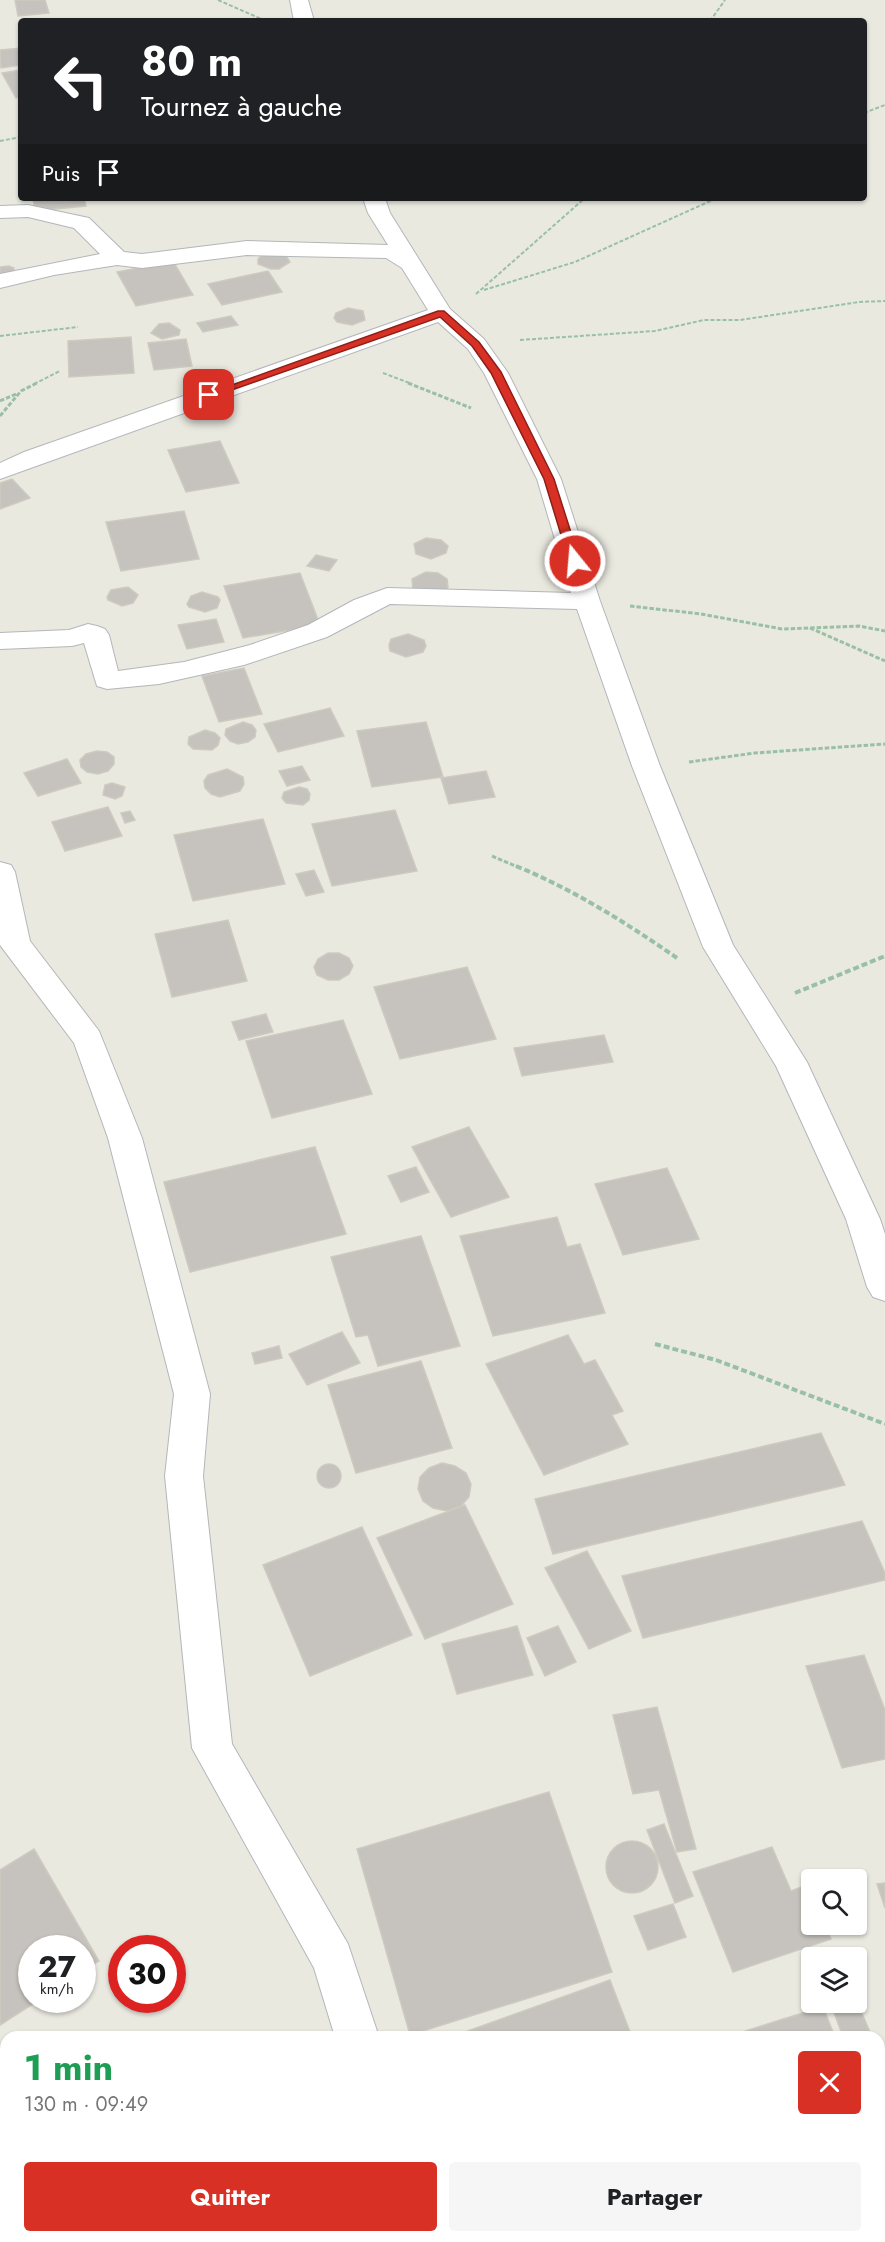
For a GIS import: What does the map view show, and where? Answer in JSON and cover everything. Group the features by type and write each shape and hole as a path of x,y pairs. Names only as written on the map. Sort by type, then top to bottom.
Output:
{"street":[{"path":"299,0 303,18"},
{"path":"375,201 379,213 441,313 476,344 496,372 549,479 587,601 646,766 718,947 791,1062 863,1219 885,1287"},
{"path":"0,212 28,211 81,223 117,258"},
{"path":"0,281 117,258 142,261 247,248 391,252 411,264"},
{"path":"0,472 33,457 441,313"},
{"path":"0,641 72,638 88,632 96,635 107,680 135,679 200,668 310,634 382,597 587,601"},
{"path":"0,872 15,944 88,1039 125,1137 192,1394 184,1476 212,1748 333,1959 355,2031"}],"path":[{"path":"218,0 259,18"},
{"path":"712,18 725,0"},
{"path":"867,112 885,105"},
{"path":"0,141 18,138"},
{"path":"484,290 582,201"},
{"path":"441,313 484,290 575,262 710,201"},
{"path":"476,344 655,331 704,320 740,320 859,302 885,301"},
{"path":"0,336 78,327"},
{"path":"319,356 363,364 463,406 521,422"},
{"path":"0,401 60,371"},
{"path":"0,416 20,392"},
{"path":"587,601 701,614 782,629 859,626 885,631"},
{"path":"810,627 885,661"},
{"path":"646,766 755,753 885,744"},
{"path":"655,1344 716,1360 885,1424"}],"building":[{"path":"15,0 45,0 49,13 18,16"},
{"path":"18,48 18,65 1,68 0,50"},
{"path":"18,70 18,98 16,98 2,73"},
{"path":"33,201 85,201 86,206 35,211"},
{"path":"285,254 290,262 279,269 271,269 258,264 258,259 262,255"},
{"path":"173,261 193,295 136,306 117,272"},
{"path":"0,267 14,268 14,272 0,276"},
{"path":"268,271 282,292 222,305 208,284"},
{"path":"348,308 363,311 365,320 352,325 337,322 334,318 336,313"},
{"path":"231,316 238,325 203,332 197,323"},
{"path":"169,323 180,330 179,335 162,339 151,333 159,324"},
{"path":"131,337 134,373 69,377 68,341"},
{"path":"186,339 192,366 154,370 148,343"},
{"path":"220,441 239,483 186,492 168,450"},
{"path":"12,479 30,498 0,509 0,483"},
{"path":"184,511 199,559 121,571 106,522"},
{"path":"426,538 441,540 448,546 446,553 431,559 416,554 414,544"},
{"path":"316,555 337,560 329,571 307,566"},
{"path":"426,572 438,573 447,579 446,591 413,590 412,579"},
{"path":"300,573 320,625 243,638 224,586"},
{"path":"128,587 138,595 133,603 122,606 108,600 107,597 111,590"},
{"path":"202,592 218,597 220,600 217,608 205,612 189,607 187,604 191,596"},
{"path":"216,619 224,642 187,649 178,625"},
{"path":"408,634 424,640 426,646 423,652 406,657 390,651 391,639"},
{"path":"244,668 262,714 219,722 202,676"},
{"path":"330,708 344,736 278,752 264,724"},
{"path":"243,722 252,725 256,730 255,737 248,742 238,744 230,741 225,735 226,729"},
{"path":"426,722 443,777 372,787 357,731"},
{"path":"205,730 215,733 220,738 218,745 212,750 193,749 188,744 189,737"},
{"path":"97,751 107,752 114,757 114,764 108,771 98,774 87,772 81,767 80,760 86,754"},
{"path":"67,759 81,783 38,796 24,773"},
{"path":"302,766 310,780 287,786 279,771"},
{"path":"227,769 243,777 244,784 240,791 220,797 211,794 205,788 204,781 208,775"},
{"path":"486,771 495,797 449,804 441,778"},
{"path":"112,783 125,787 122,796 115,799 103,795 105,785"},
{"path":"299,787 307,789 310,794 309,800 303,805 286,803 282,798 284,792"},
{"path":"108,807 122,836 65,851 52,822"},
{"path":"395,810 417,871 332,886 312,824"},
{"path":"130,811 135,820 125,823 121,813"},
{"path":"263,819 285,884 193,901 174,835"},
{"path":"314,870 324,892 306,896 296,874"},
{"path":"228,920 247,981 172,997 155,934"},
{"path":"328,953 339,953 349,958 353,966 349,974 339,980 328,980 317,975 314,967 318,959"},
{"path":"467,967 496,1039 400,1059 374,987"},
{"path":"266,1014 273,1032 239,1040 232,1022"},
{"path":"343,1020 372,1094 272,1118 246,1041"},
{"path":"604,1035 613,1062 522,1076 514,1048"},
{"path":"469,1127 509,1197 451,1217 412,1147"},
{"path":"315,1147 346,1234 190,1272 164,1182"},
{"path":"416,1167 429,1192 401,1202 388,1176"},
{"path":"667,1168 699,1239 623,1255 595,1184"},
{"path":"557,1217 567,1247 580,1244 605,1313 493,1336 460,1236"},
{"path":"421,1236 460,1346 378,1366 368,1335 356,1337 331,1257"},
{"path":"342,1332 360,1363 307,1385 289,1354"},
{"path":"568,1335 584,1364 595,1360 623,1411 612,1415 628,1444 544,1475 486,1364"},
{"path":"279,1346 282,1358 255,1364 252,1353"},
{"path":"421,1361 452,1448 356,1473 328,1385"},
{"path":"821,1433 845,1485 553,1554 535,1499"},
{"path":"442,1463 455,1466 466,1473 471,1484 469,1497 461,1506 447,1511 433,1508 423,1501 418,1489 420,1477 429,1468"},
{"path":"329,1464 338,1467 341,1476 338,1485 329,1488 320,1485 317,1476 320,1467"},
{"path":"465,1505 513,1604 425,1639 377,1538"},
{"path":"862,1521 885,1573 885,1580 643,1638 622,1576"},
{"path":"362,1527 412,1635 310,1676 263,1565"},
{"path":"587,1551 631,1631 589,1649 545,1568"},
{"path":"517,1626 533,1675 457,1694 442,1644"},
{"path":"558,1626 576,1662 545,1676 527,1638"},
{"path":"864,1655 885,1710 885,1759 842,1768 806,1666"},
{"path":"657,1707 696,1849 677,1852 659,1790 633,1794 613,1715"},
{"path":"549,1792 612,1972 423,2031 409,2031 357,1849"},
{"path":"664,1824 693,1896 675,1903 647,1830"},
{"path":"627,1841 637,1841 651,1848 658,1867 651,1886 637,1893 627,1893 617,1889 610,1882 606,1872 606,1862 610,1852 617,1845"},
{"path":"772,1847 791,1891 801,1887 801,1935 829,1935 831,1939 801,1947 801,1949 733,1972 693,1872"},
{"path":"34,1849 84,1935 18,1935 19,2013 0,2025 0,1870"},
{"path":"885,1883 885,1908 877,1884"},
{"path":"673,1904 686,1937 648,1950 634,1916"},
{"path":"610,1980 630,2031 468,2031"},
{"path":"803,2013 825,2013 833,2031 746,2031"},
{"path":"834,2013 862,2013 869,2031 841,2031"}],"route":[{"path":"209,395 441,313 476,344 496,372 549,479 575,561"}]}
